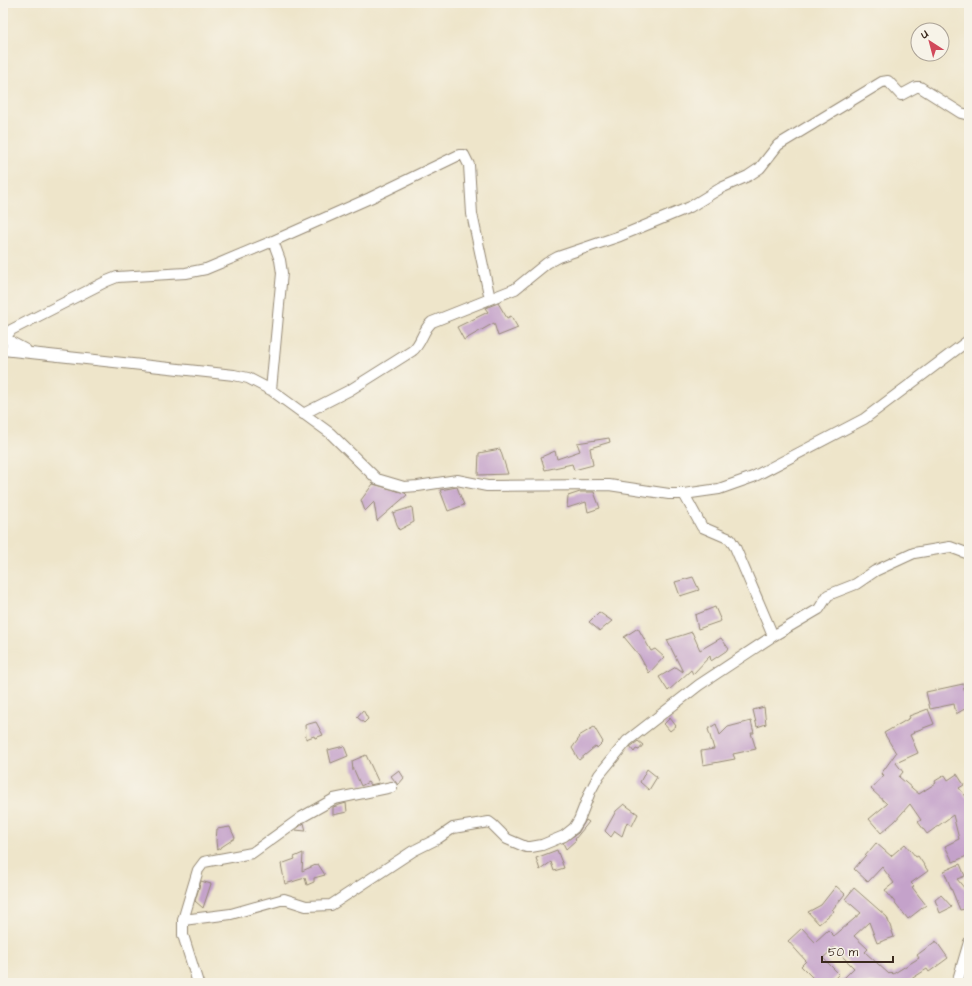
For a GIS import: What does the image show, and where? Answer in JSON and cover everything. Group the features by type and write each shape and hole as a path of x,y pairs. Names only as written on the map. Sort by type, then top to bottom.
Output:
{"street":[{"path":"303,414 350,390 412,351 416,347 426,327 432,322 519,286 547,263 558,257 620,236 682,210 721,188 748,176 760,168 778,145 882,82 888,81 902,95 920,86 962,113 969,114"},
{"path":"32,353 11,342 7,336 8,333 107,281 117,277 126,276 195,272 273,241 370,198 459,155 464,155 469,165 472,214 490,299"},
{"path":"271,390 282,273 280,260 273,241"},
{"path":"3,350 234,375 248,378 271,390 336,438 377,479 404,487 457,480 487,486 599,485 669,494 684,494 719,489 737,484 851,427 876,411 969,340"},
{"path":"684,494 702,527 730,539 735,547 773,636"},
{"path":"183,920 231,914 284,899 306,906 331,905 413,851 435,841 456,827 490,822 494,824 507,839 531,847 542,845 564,836 577,824 590,792 599,775 627,741 699,685 773,636 819,609 828,595 859,583 875,571 911,554 950,547 969,554"},
{"path":"198,983 183,935 183,920 198,870 204,862 252,853 302,817 334,799 392,787"},
{"path":"957,983 969,942"}],"building":[{"path":"498,303 507,318 511,316 518,328 498,336 494,323 464,340 457,327 488,312 485,308"},
{"path":"609,438 610,442 590,448 593,465 574,470 572,464 545,470 541,457 555,451 557,459 580,451 577,443"},
{"path":"500,449 508,474 478,475 479,453"},
{"path":"373,484 405,493 407,495 377,521 374,502 365,511 361,500"},
{"path":"457,487 464,505 448,511 440,490"},
{"path":"580,492 594,492 600,508 588,512 586,502 567,508 568,496"},
{"path":"412,507 414,522 399,530 393,513"},
{"path":"693,577 699,590 680,596 675,582"},
{"path":"715,607 721,621 698,629 695,615"},
{"path":"599,612 612,621 600,631 589,622"},
{"path":"638,628 651,651 655,649 664,657 649,673 639,655 624,637"},
{"path":"692,632 700,650 721,638 729,649 711,661 710,656 693,674 691,670 668,691 659,677 676,667 683,672 667,640"},
{"path":"963,684 968,707 956,714 954,704 930,709 926,692"},
{"path":"764,707 766,724 757,727 753,710"},
{"path":"928,709 934,724 913,732 914,733 910,735 918,753 896,763 903,772 899,777 919,794 945,775 948,780 957,774 964,785 959,788 969,800 969,855 953,862 945,846 959,839 953,815 927,834 918,822 921,820 910,804 895,821 881,833 869,819 887,804 871,789 884,775 881,774 896,753 884,733 910,718 909,716"},
{"path":"363,710 368,719 364,723 357,717"},
{"path":"670,718 676,726 670,731 664,724"},
{"path":"751,721 754,733 751,733 756,749 733,754 735,759 703,765 701,751 714,749 708,729 716,724 720,735 728,727"},
{"path":"316,722 323,735 306,739 305,725"},
{"path":"594,727 603,742 579,760 572,748 580,737 579,736"},
{"path":"638,741 643,745 639,750 636,749 634,752 630,747"},
{"path":"344,746 348,756 331,763 328,750"},
{"path":"366,755 379,783 370,785 368,782 361,786 354,770 353,771 352,761"},
{"path":"647,769 657,777 649,790 640,782"},
{"path":"399,770 404,778 398,785 391,776"},
{"path":"346,803 347,812 333,815 333,807"},
{"path":"624,804 638,814 632,826 627,822 622,836 615,831 611,837 605,831 616,811"},
{"path":"586,820 589,822 575,839 576,840 566,849 563,843 578,833"},
{"path":"304,823 306,831 295,830"},
{"path":"230,827 235,838 217,850 217,829"},
{"path":"876,843 891,856 905,844 916,857 918,856 928,871 911,883 914,886 912,887 926,905 908,919 885,890 894,883 882,867 868,882 854,869"},
{"path":"557,850 564,868 554,871 551,862 540,870 536,858"},
{"path":"303,853 302,871 318,864 325,875 314,878 314,882 307,885 305,878 285,884 281,864 295,859 294,857"},
{"path":"960,864 965,876 957,879 969,894 969,908 960,910 944,871"},
{"path":"201,881 211,884 203,908 195,901"},
{"path":"836,886 845,894 832,910 834,911 819,924 808,912 821,905"},
{"path":"854,888 887,917 894,937 877,943 869,922 854,936 868,949 865,952 889,974 891,972 893,974 919,958 917,955 936,941 948,958 929,972 927,969 905,983 839,983 854,968 834,948 823,958 839,974 830,983 808,983 813,978 801,966 806,961 788,941 802,928 815,942 828,930 834,936 861,913 845,899"},
{"path":"941,895 952,907 940,913 935,900"}]}
